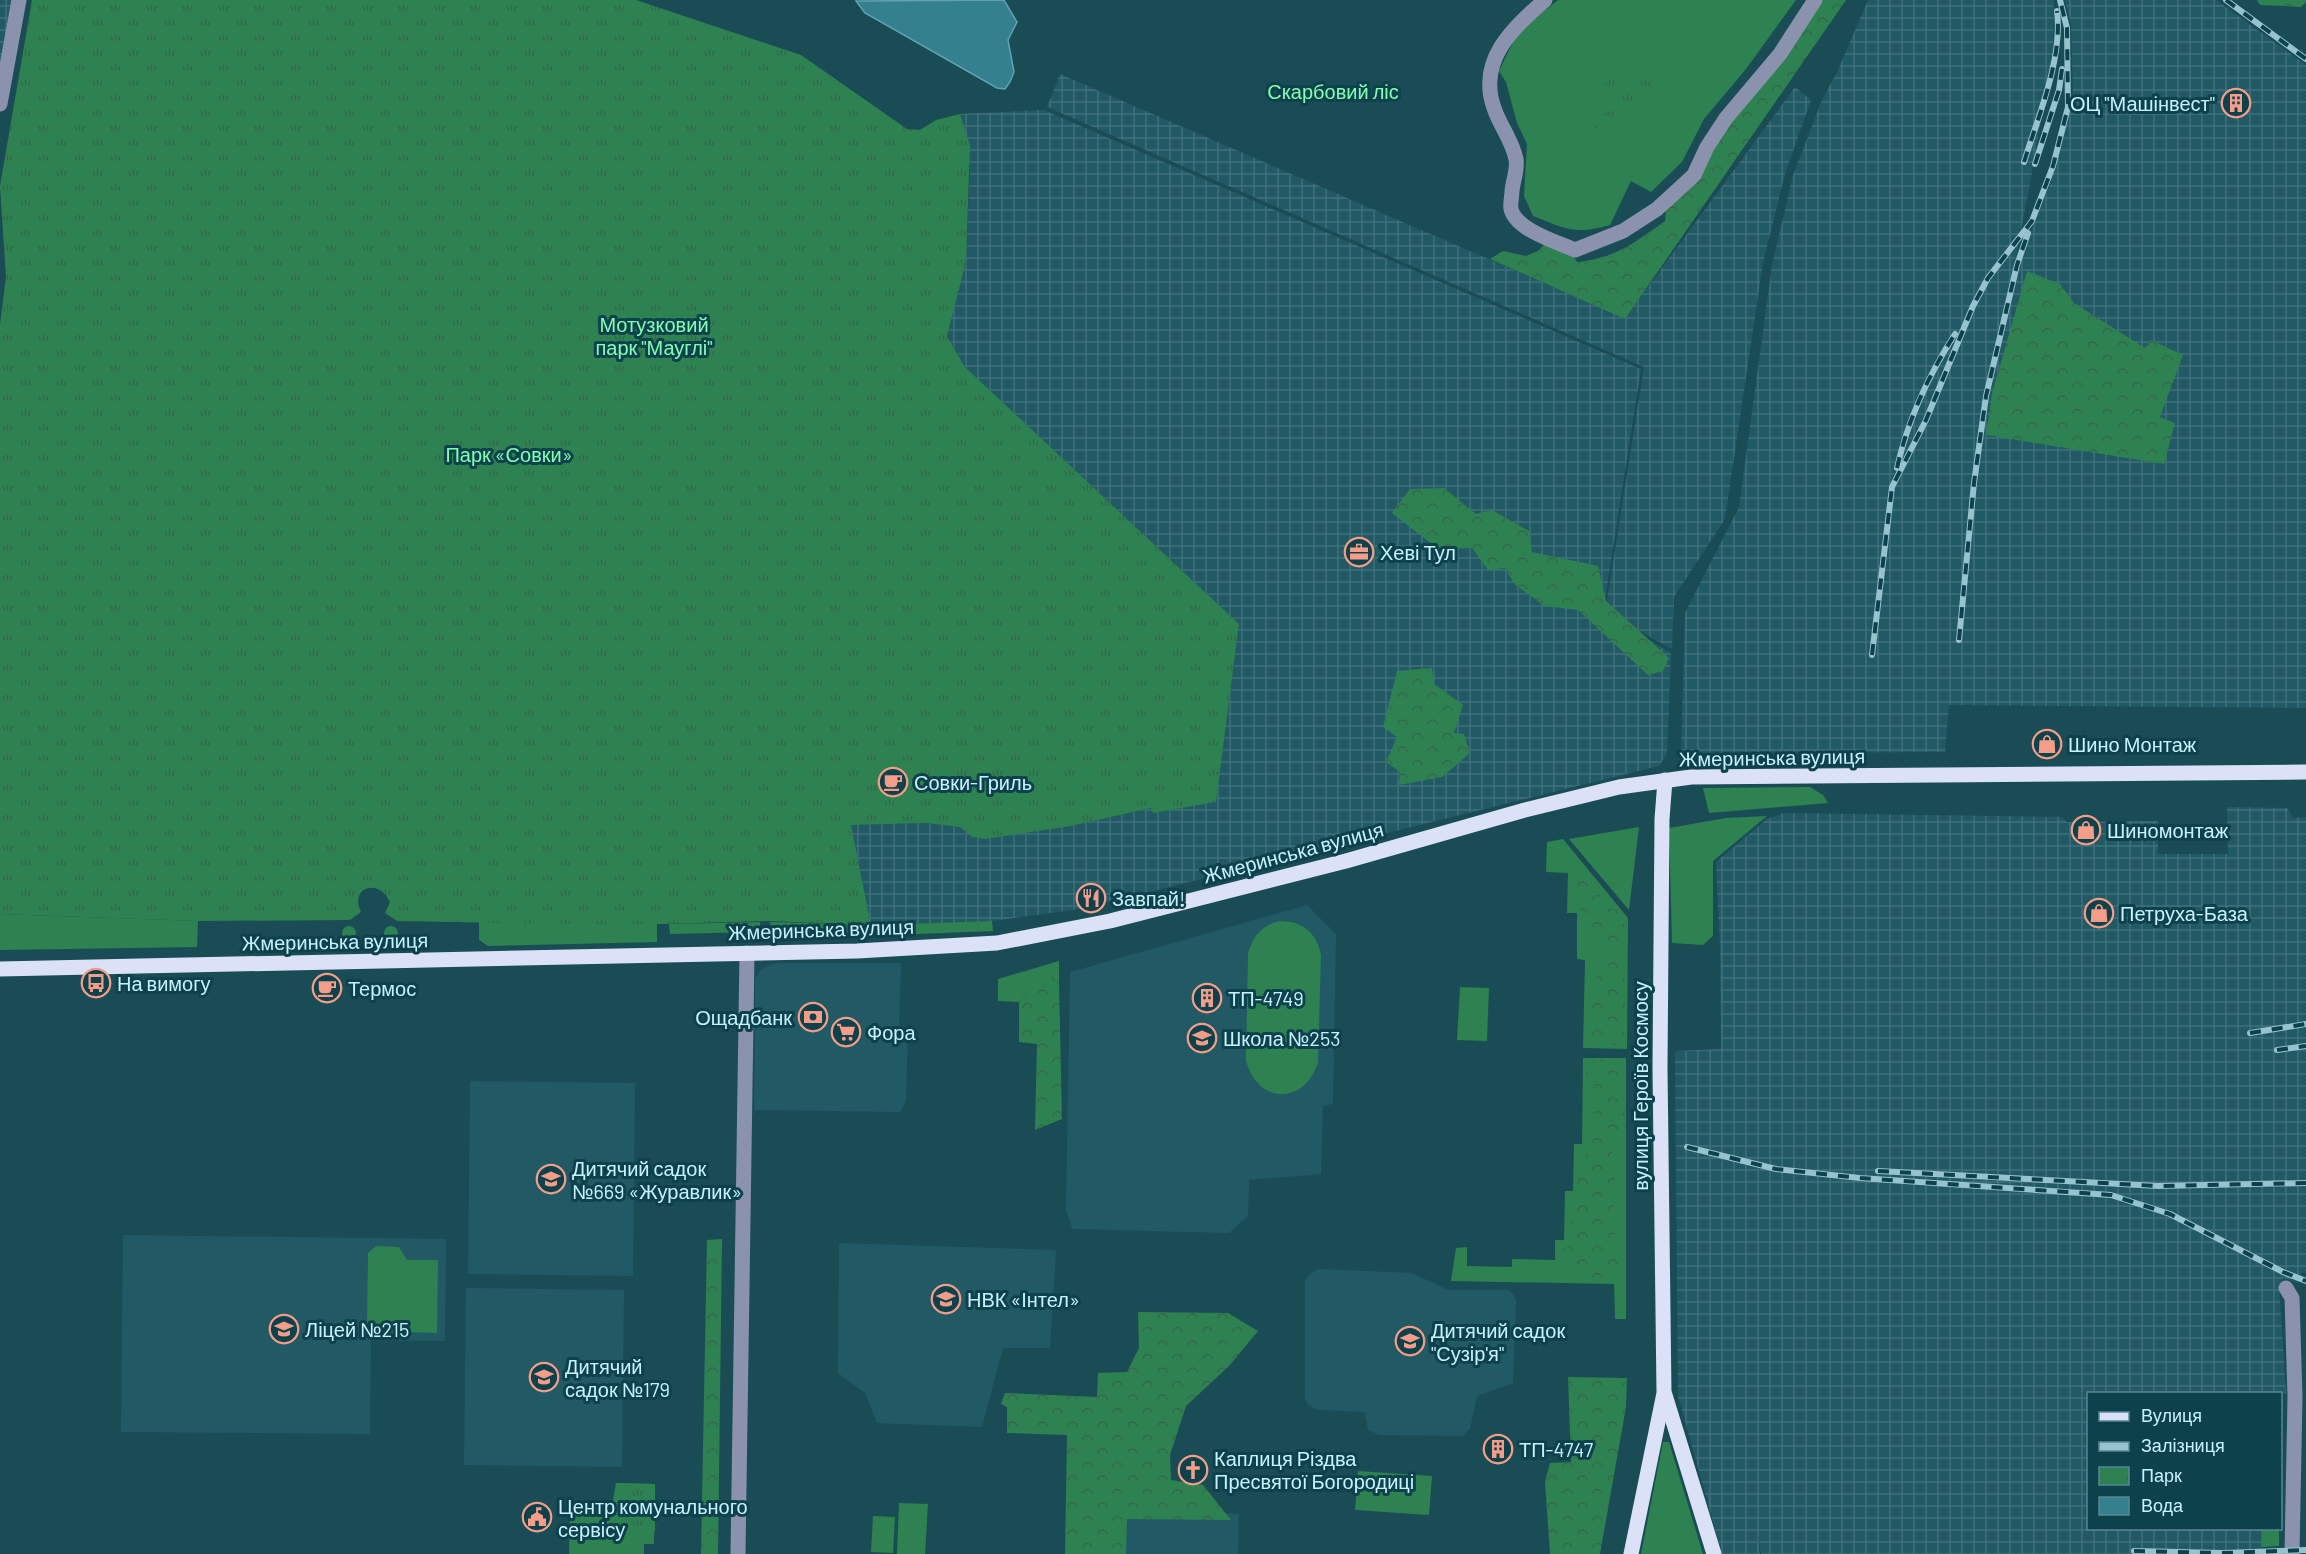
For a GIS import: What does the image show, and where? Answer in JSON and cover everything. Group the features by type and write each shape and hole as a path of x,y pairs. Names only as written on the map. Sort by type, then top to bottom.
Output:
{"main road":[{"name":"Жмеринська вулиця","path":"0,969 857,951 997,943 1110,921 1346,861 1608,789 1665,780 1690,777 2306,772"},
{"name":"вулиця Героїв Космосу","path":"1630,1554 1664,1393 1660,1068 1662,819 1665,780"},
{"name":"вулиця Героїв Космосу","path":"1664,1393 1714,1554"}],"street":[{"path":"0,104 19,0"},
{"path":"1545,0 1516,26 1496,55 1489,75 1494,108 1517,161 1511,210 1525,228 1575,250 1623,231 1658,209 1694,175 1707,147 1726,118 1780,54 1815,0"},
{"path":"738,1554 747,953"},
{"path":"2286,1288 2292,1298 2300,1397 2292,1554"}],"shaded area":[{"path":"0,0 19,0 0,104"},
{"path":"1868,0 2054,0 2053,50 2012,277 2051,182 2073,95 2071,23 2065,0 2216,0 2306,65 2306,708 1949,705 1945,752 1681,753 1685,613 1739,507 1772,265 1793,175 1822,100 1838,70"},
{"path":"1060,74 1625,318 1795,87 1811,100 1785,174 1763,263 1725,519 1674,597 1672,649 1605,612 1644,367 1047,107"},
{"path":"1044,110 1641,369 1603,613 1671,653 1667,754 1659,766 1080,909 992,921 871,925 851,825 925,823 961,827 972,837 1071,826 1152,808 1153,813 1216,802 1239,624 965,367 947,335 966,262 970,166 960,114"},
{"path":"2227,807 2287,808 2293,818 2306,817 2306,1273 2302,1272 2297,1283 2284,1278 2279,1284 2286,1394 2282,1392 2087,1392 2087,1530 2262,1530 2261,1554 1761,1554 1758,1534 1760,1554 1722,1554 1678,1396 1675,1051 1721,1049 1716,862 1767,819 1784,813 2062,817 2067,822 2158,821 2158,854 2228,854"},
{"name":"Школа №253","path":"1307,905 1336,934 1333,1104 1323,1106 1321,1174 1249,1180 1248,1216 1229,1233 1072,1229 1066,1209 1070,972"},
{"path":"776,963 901,963 899,1030 908,1034 906,1101 900,1112 754,1110 755,979 761,969"},
{"name":"Дитячий садок №669 «Журавлик»","path":"470,1081 635,1083 633,1276 468,1274"},
{"name":"Ліцей №215","path":"123,1235 446,1239 445,1341 371,1340 370,1434 121,1432"},
{"name":"НВК «Інтел»","path":"839,1243 1056,1250 1050,1348 1003,1348 982,1427 877,1423 865,1393 838,1373"},
{"name":"Дитячий садок \"Сузір'я\"","path":"1319,1269 1412,1273 1448,1290 1508,1290 1516,1300 1513,1383 1477,1396 1470,1429 1462,1436 1379,1435 1368,1430 1365,1412 1318,1410 1309,1406 1305,1400 1305,1281 1309,1274"},
{"name":"Дитячий садок №179","path":"466,1288 624,1290 622,1467 464,1465"},
{"path":"1090,1505 1239,1514 1238,1554 1090,1554"}],"green space":[{"name":"Парк «Совки»","path":"32,0 636,0 801,55 907,129 920,130 936,120 960,114 970,146 966,262 947,336 965,367 1239,624 1216,802 1153,813 1151,808 1071,826 985,839 972,837 960,827 925,823 851,825 871,925 767,921 625,925 397,921 385,913 390,902 385,894 372,888 362,892 358,904 361,912 350,920 198,921 0,914 0,324 6,277 0,186"},
{"path":"1558,0 1796,0 1746,69 1704,119 1682,162 1651,192 1631,181 1610,225 1579,230 1533,216 1524,196 1527,144 1517,123 1506,82 1499,71 1518,32"},
{"path":"1821,0 1846,0 1625,319 1490,259 1503,251 1526,256 1538,251 1546,243 1572,254 1577,262 1591,260 1624,248 1665,221 1667,201 1713,146"},
{"path":"2257,0 2306,0 2306,2 2301,7 2260,5"},
{"path":"1630,74 1650,81 1657,88 1645,106 1623,116 1605,136 1587,122 1609,112 1620,100 1598,94 1608,81"},
{"path":"2027,271 2060,284 2074,303 2145,348 2151,340 2183,355 2160,417 2175,423 2164,464 1986,435 1992,394"},
{"path":"1444,488 1476,514 1492,510 1529,531 1532,552 1598,566 1606,601 1669,658 1663,671 1648,675 1578,610 1545,606 1515,585 1505,568 1488,570 1472,548 1438,549 1392,513 1410,489"},
{"path":"1432,668 1434,684 1463,705 1454,733 1464,734 1470,753 1442,777 1399,785 1400,772 1386,762 1397,737 1383,727 1397,671"},
{"path":"1810,787 1823,795 1828,803 1709,813 1703,788"},
{"path":"1767,816 1713,861 1713,936 1703,945 1672,943 1669,828 1726,818"},
{"path":"1639,827 1629,910 1569,839"},
{"path":"1563,839 1628,918 1627,1049 1583,1048 1585,960 1577,959 1577,913 1567,913 1568,873 1546,872 1547,842"},
{"path":"1574,869 1581,869 1598,886 1603,907 1617,910 1624,920 1626,938 1620,960 1626,982 1624,1046 1613,1046 1606,1038 1592,1035 1589,991 1608,957 1602,946 1589,946 1582,912 1575,903"},
{"path":"0,914 198,921 197,947 0,950"},
{"path":"992,921 993,931 866,936 773,936 770,922 871,925"},
{"path":"1279,921 1295,923 1307,929 1316,940 1321,955 1318,1062 1312,1076 1303,1086 1292,1092 1281,1094 1270,1092 1260,1085 1251,1075 1246,1060 1248,953 1259,932"},
{"path":"479,922 657,924 657,942 488,946 479,940"},
{"path":"760,922 760,930 756,932 670,934 669,924"},
{"path":"349,926 354,928 356,933 354,938 349,940 344,938 342,933 344,928"},
{"path":"391,926 396,928 398,933 396,938 391,940 386,938 384,933 386,928"},
{"path":"1059,961 1059,984 1050,975 1030,990 1019,1002 998,1001 998,979"},
{"path":"1050,975 1059,984 1062,1119 1035,1130 1037,1044 1019,1042 1019,1002 1030,990 1037,977"},
{"path":"1460,987 1489,988 1487,1041 1457,1040"},
{"path":"1583,1058 1626,1058 1626,1319 1615,1319 1614,1284 1451,1281 1456,1248 1467,1247 1467,1266 1512,1267 1512,1259 1555,1260 1555,1240 1564,1240 1565,1191 1573,1191 1574,1144 1582,1144"},
{"path":"1594,1060 1605,1060 1616,1064 1621,1078 1611,1092 1612,1098 1619,1099 1625,1110 1623,1124 1612,1136 1612,1152 1619,1164 1614,1181 1617,1197 1611,1220 1618,1225 1614,1240 1605,1250 1614,1256 1623,1257 1625,1271 1620,1282 1572,1277 1570,1265 1557,1265 1560,1250 1571,1245 1570,1207 1577,1192 1579,1161 1588,1152 1585,1139 1593,1129 1598,1116 1587,1107 1594,1085 1586,1075 1587,1064"},
{"path":"722,1239 718,1554 701,1554 707,1240"},
{"path":"376,1246 399,1247 407,1260 438,1260 437,1333 405,1332 399,1336 374,1335 367,1329 368,1253"},
{"path":"1138,1312 1228,1313 1258,1331 1229,1366 1186,1406 1170,1455 1171,1480 1203,1485 1231,1520 1127,1519 1126,1554 1065,1554 1067,1435 1007,1433 1007,1407 1001,1404 1005,1393 1097,1397 1098,1373 1127,1372 1139,1348"},
{"path":"1568,1377 1627,1378 1626,1407 1600,1554 1550,1554 1545,1482 1550,1463 1571,1462"},
{"path":"1663,1442 1669,1442 1703,1554 1641,1554"},
{"path":"1358,1471 1432,1476 1429,1515 1355,1510"},
{"path":"616,1483 655,1484 654,1544 644,1544 644,1554 569,1554 570,1506 612,1505"},
{"path":"616,1483 655,1484 655,1531 614,1529"},
{"path":"899,1503 928,1504 925,1554 897,1554"},
{"path":"873,1516 895,1517 893,1553 871,1552"},
{"path":"2262,1530 2279,1530 2279,1546 2261,1547"}],"water":[{"path":"1004,0 1017,22 1008,40 1014,72 1005,89 997,88 865,13 856,1"}],"railway":[{"path":"1872,655 1892,487 1926,420 1973,306 1988,278 2032,221 2053,166 2068,107 2067,28 2060,0"},
{"path":"2226,0 2306,59"},
{"path":"2024,162 2053,68 2058,29 2057,11"},
{"path":"2035,164 2059,90 2062,69"},
{"path":"1959,640 1974,483 1986,396 2017,265 2028,233"},
{"path":"1897,468 1920,398 1955,334"},
{"path":"2250,1033 2306,1024"},
{"path":"2277,1050 2306,1046"},
{"path":"1687,1147 1776,1169 1860,1178 2111,1195 2170,1214 2283,1272 2306,1281"},
{"path":"1878,1171 2158,1186 2306,1183"},
{"path":"2134,1551 2223,1553 2306,1550"}],"place":[{"name":"ОЦ \"Машінвест\"","path":"2236,103"},
{"name":"Хеві Тул","path":"1359,552"},
{"name":"Шино Монтаж","path":"2047,744"},
{"name":"Совки-Гриль","path":"893,782"},
{"name":"Шиномонтаж","path":"2086,830"},
{"name":"Завпай!","path":"1091,898"},
{"name":"Петруха-База","path":"2099,913"},
{"name":"На вимогу","path":"96,983"},
{"name":"Термос","path":"327,988"},
{"name":"ТП-4749","path":"1207,998"},
{"name":"Ощадбанк","path":"813,1017"},
{"name":"Фора","path":"846,1032"},
{"name":"Школа №253","path":"1202,1038"},
{"name":"Дитячий садок №669 «Журавлик»","path":"551,1179"},
{"name":"НВК «Інтел»","path":"946,1299"},
{"name":"Ліцей №215","path":"284,1329"},
{"name":"Дитячий садок \"Сузір'я\"","path":"1410,1341"},
{"name":"Дитячий садок №179","path":"544,1377"},
{"name":"ТП-4747","path":"1498,1449"},
{"name":"Каплиця Різдва Пресвятої Богородиці","path":"1193,1470"},
{"name":"Центр комунального сервісу","path":"537,1517"}],"park label":[{"name":"Скарбовий ліс","path":"1333,91"},
{"name":"Мотузковий парк \"Мауглі\"","path":"654,336"}]}
